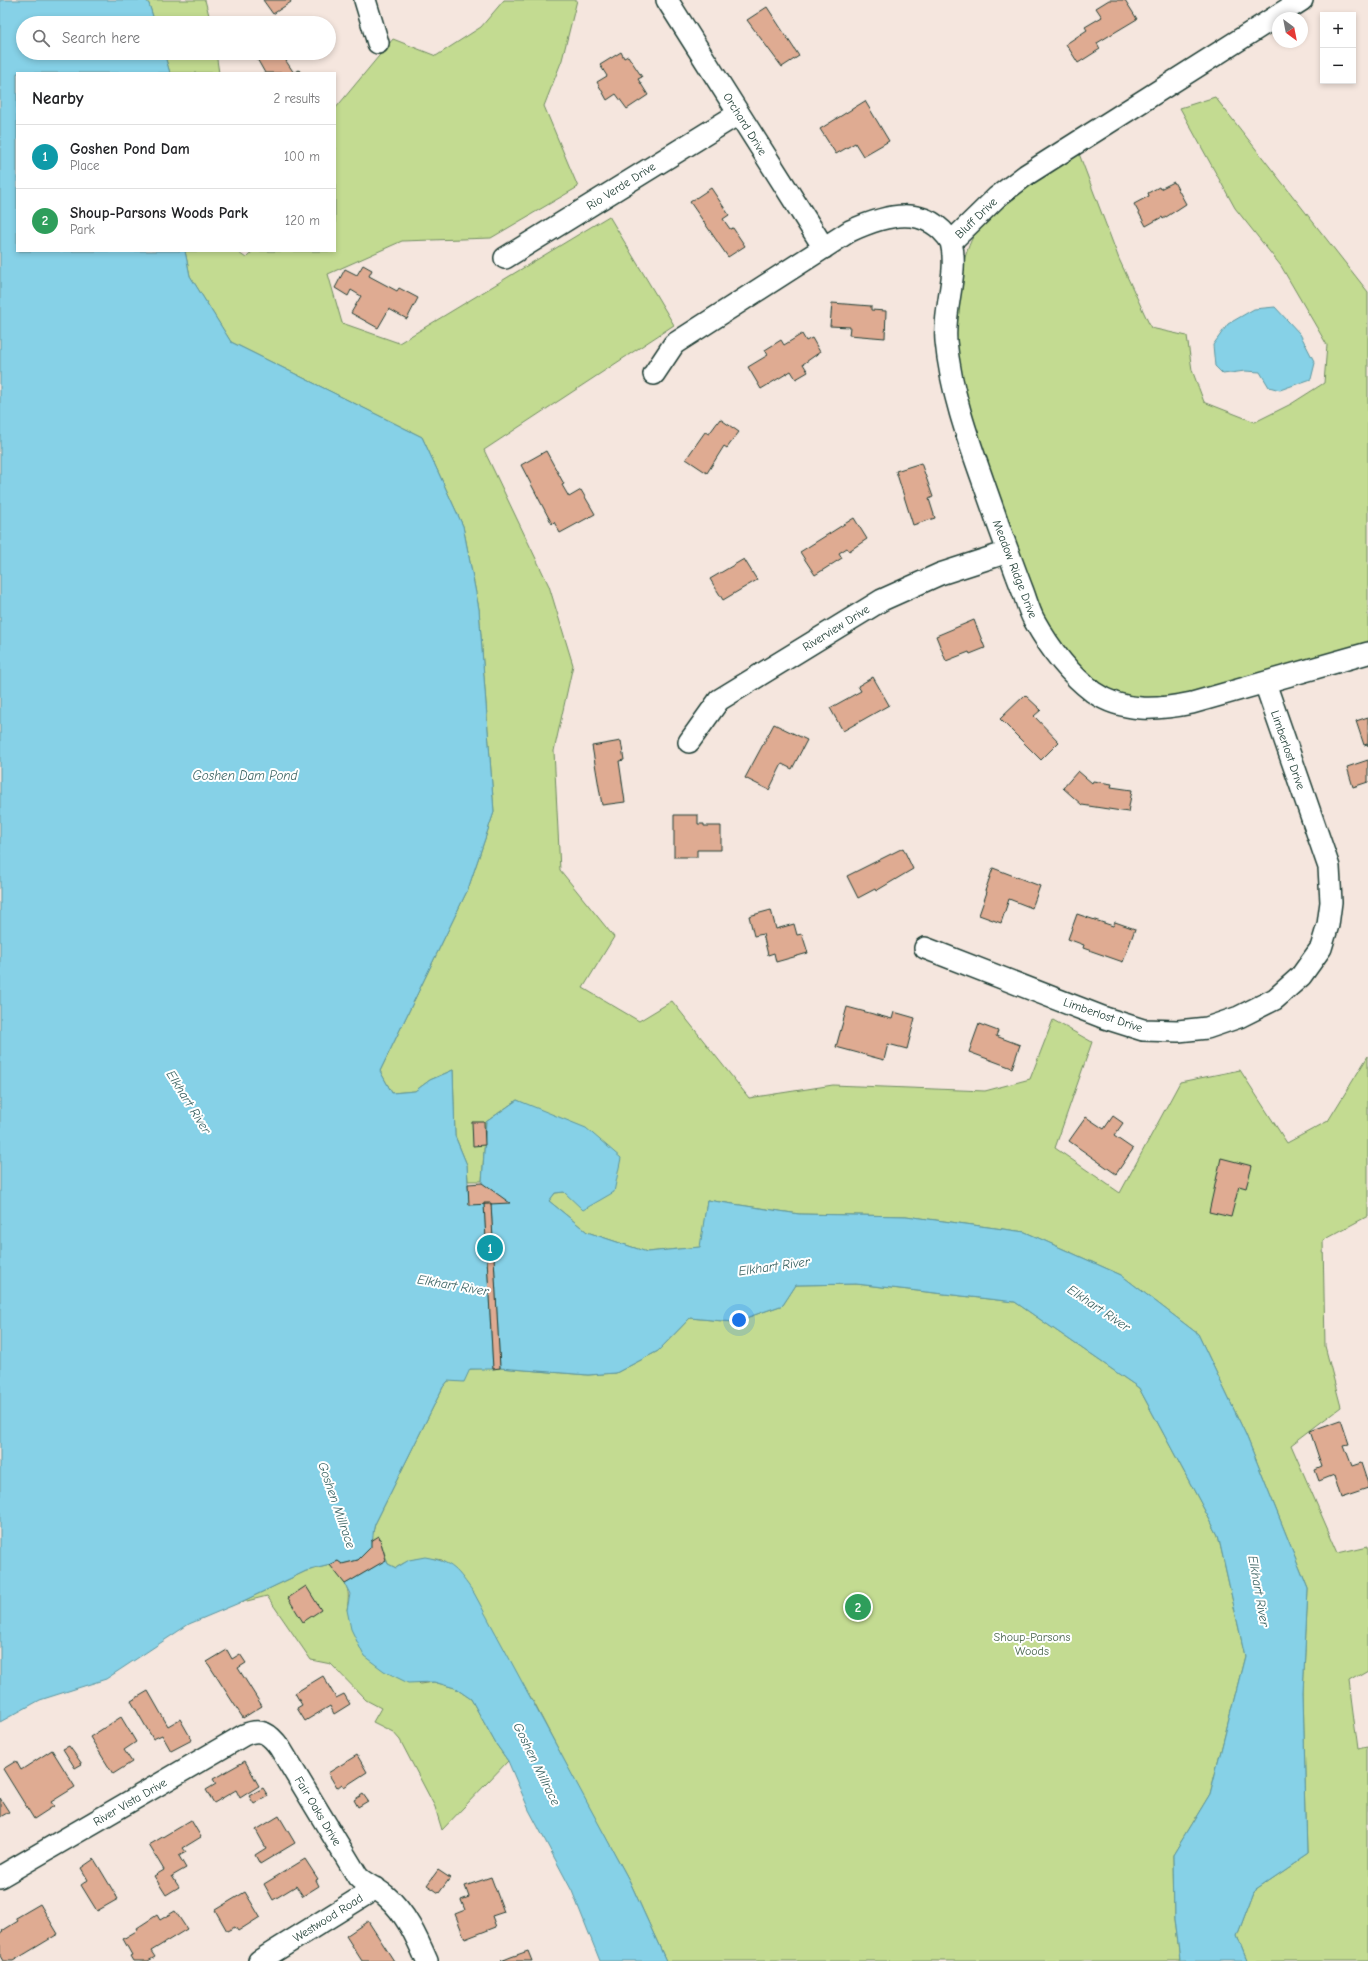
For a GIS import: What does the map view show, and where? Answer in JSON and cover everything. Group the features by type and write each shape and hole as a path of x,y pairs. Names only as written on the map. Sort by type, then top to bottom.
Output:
{"street":[{"path":"365,0 378,43"},
{"name":"Orchard Drive","path":"667,0 824,248"},
{"name":"Bluff Drive","path":"654,374 674,344 850,231 872,221 890,216 908,216 926,221 939,228 951,242 998,197 1026,174 1302,0"},
{"name":"Rio Verde Drive","path":"505,258 738,114"},
{"name":"Meadow Ridge Drive","path":"951,242 953,259 947,308 946,340 950,376 959,410 1008,552 1033,619 1052,649 1074,676 1094,693 1121,705 1141,709 1163,709 1192,703 1266,683 1368,653"},
{"name":"Riverview Drive","path":"689,742 719,700 882,600 940,574 1008,552"},
{"name":"Limberlost Drive","path":"925,948 1105,1018 1143,1030 1178,1032 1207,1028 1239,1017 1274,999 1301,976 1321,948 1328,926 1331,902 1329,867 1266,683"},
{"name":"River Vista Drive","path":"0,1877 244,1735 261,1731"},
{"name":"Fair Oaks Drive","path":"261,1731 274,1740 280,1748 358,1877 363,1882 376,1888 396,1906 410,1926 427,1961"},
{"name":"Westwood Road","path":"259,1961 376,1888"}],"green space":[{"path":"146,0 205,0 209,16 153,16"},
{"path":"504,0 577,0 562,60 544,106 578,187 491,238 402,241 328,274 342,323 399,343 609,216 674,325 484,450 549,586 573,665 554,751 560,870 614,937 583,988 639,1021 672,1001 749,1098 833,1085 985,1091 1030,1079 1053,1020 1092,1042 1055,1148 1120,1193 1180,1082 1240,1070 1287,1143 1328,1121 1368,1056 1368,1216 1323,1240 1325,1346 1341,1407 1291,1445 1338,1553 1368,1546 1368,1670 1349,1681 1358,1751 1368,1749 1368,1961 1247,1961 1237,1936 1254,1891 1307,1855 1303,1693 1308,1589 1246,1435 1198,1334 1121,1275 1025,1232 906,1216 799,1214 707,1200 701,1247 647,1252 587,1232 549,1201 555,1193 564,1192 523,1103 517,1100 486,1122 482,1181 468,1181 467,1165 455,1136 453,1070 430,1080 415,1091 392,1093 380,1071 468,889 494,812 479,609 463,526 422,437 231,342 190,276 185,252 237,252 246,258 252,252 336,252 336,108 393,39 436,56 481,27"},
{"path":"166,60 217,60 219,72 170,72"},
{"path":"1215,97 1368,292 1368,644 1179,696 1153,698 1140,697 1117,692 1105,687 1094,681 1083,672 1060,645 1039,607 1022,565 978,441 965,399 956,356 955,335 957,297 969,245 983,222 1022,188 1078,151 1119,259 1151,328 1187,336 1192,370 1204,402 1255,422 1291,404 1324,383 1327,345 1281,266 1235,208 1180,108"},
{"name":"Shoup-Parsons Woods","path":"856,1284 1015,1302 1139,1388 1218,1535 1245,1656 1210,1794 1173,1855 1174,1919 1179,1961 666,1961 630,1882 533,1701 442,1560 429,1558 412,1560 396,1568 388,1564 379,1537 371,1541 375,1524 443,1387 448,1381 470,1369 500,1368 588,1375 616,1373 658,1351 690,1318 734,1322 783,1305 796,1285"},
{"path":"330,1565 346,1585 348,1590 347,1610 420,1684 434,1682 455,1688 471,1699 496,1744 508,1761 442,1830 435,1807 400,1740 393,1732 373,1722 381,1708 366,1700 331,1664 311,1660 267,1596 239,1603 306,1571"}],"water":[{"name":"Goshen Dam Pond","path":"0,0 146,0 153,16 16,16 16,60 166,60 170,72 16,72 16,252 185,252 190,276 231,342 422,437 463,526 479,609 494,812 468,889 380,1071 392,1093 415,1091 430,1080 453,1070 455,1136 467,1165 469,1204 484,1203 493,1369 470,1369 464,1382 448,1381 443,1387 375,1524 371,1547 363,1557 355,1561 342,1564 337,1561 330,1565 306,1571 239,1603 189,1624 106,1679 40,1700 0,1722"},
{"path":"1275,307 1300,334 1315,363 1311,379 1280,390 1269,387 1260,372 1245,371 1223,374 1215,366 1213,345 1228,324 1254,309"},
{"name":"Elkhart River","path":"517,1100 586,1128 621,1158 614,1192 583,1210 564,1192 555,1193 549,1201 587,1232 647,1252 700,1247 707,1200 799,1214 906,1216 1025,1232 1121,1275 1198,1334 1246,1435 1308,1589 1303,1693 1307,1855 1254,1891 1237,1936 1247,1961 1179,1961 1174,1919 1173,1855 1210,1794 1245,1656 1218,1535 1139,1388 1015,1302 856,1284 796,1285 783,1305 734,1322 690,1318 658,1351 616,1373 588,1375 500,1368 491,1203 482,1183 486,1122"},
{"name":"Goshen Millrace","path":"425,1557 435,1559 454,1568 474,1593 630,1882 666,1961 600,1961 572,1891 529,1810 508,1761 496,1744 471,1699 455,1688 434,1682 408,1683 384,1671 364,1656 351,1629 347,1610 350,1594 345,1584 386,1560 388,1564 396,1568 409,1560"}],"building":[{"path":"263,0 290,0 291,2 273,14"},
{"path":"1109,0 1125,0 1137,19 1097,43 1100,49 1078,63 1066,44 1087,30 1085,27 1102,17 1096,8"},
{"path":"767,7 799,56 782,67 747,20"},
{"path":"621,52 624,58 628,56 642,77 638,79 648,95 627,109 616,94 607,100 597,82 607,76 600,65"},
{"path":"258,60 288,60 286,61 293,72 264,72"},
{"path":"865,101 889,141 863,156 855,143 836,154 820,129"},
{"path":"1174,182 1186,204 1163,219 1162,217 1146,226 1134,204 1149,196 1148,193 1159,187 1160,189"},
{"path":"711,188 729,215 723,219 730,229 733,228 745,246 728,257 690,202"},
{"path":"363,265 372,270 369,276 397,291 399,288 418,298 407,319 389,309 378,328 351,313 361,296 351,290 348,296 335,288 345,269 357,275"},
{"path":"832,303 871,306 871,310 886,311 885,338 849,335 850,327 830,326"},
{"path":"802,334 806,341 812,338 820,352 803,364 808,372 796,379 791,371 761,389 748,367 768,355 765,350 781,340 784,345"},
{"path":"720,419 739,432 727,448 724,446 707,473 686,459 705,432 709,434"},
{"path":"546,451 564,484 562,485 569,497 581,490 595,514 560,533 554,522 552,524 521,465"},
{"path":"921,463 933,497 929,499 935,518 913,525 896,471"},
{"path":"854,518 867,539 849,551 847,548 839,553 842,558 815,575 800,552"},
{"path":"744,559 757,580 723,600 710,579"},
{"path":"974,620 985,648 970,654 969,652 946,661 936,636"},
{"path":"873,677 889,705 843,731 830,708 861,691 858,686"},
{"path":"1025,695 1041,710 1034,716 1059,742 1041,760 1000,719"},
{"path":"1368,717 1368,746 1367,744 1364,745 1356,721"},
{"path":"774,724 807,740 792,769 782,764 769,790 745,778"},
{"path":"621,741 624,760 619,761 625,802 602,805 592,746"},
{"path":"1368,760 1368,782 1353,787 1347,767"},
{"path":"1078,771 1092,783 1093,781 1112,784 1111,787 1132,790 1128,812 1082,805 1063,788"},
{"path":"674,815 698,815 698,824 704,824 704,826 721,826 721,850 697,850 697,857 674,857"},
{"path":"903,848 913,869 876,891 875,889 858,898 847,876"},
{"path":"993,868 1040,886 1032,908 1009,899 1001,923 979,915"},
{"path":"771,910 776,929 794,924 797,935 802,934 808,953 776,962 774,953 768,955 763,934 754,936 749,916"},
{"path":"1077,914 1113,926 1115,922 1135,929 1123,962 1083,948 1084,945 1068,939"},
{"path":"847,1007 892,1019 894,1012 915,1018 907,1049 888,1044 884,1060 836,1047"},
{"path":"979,1024 998,1031 996,1036 1020,1045 1012,1068 969,1052"},
{"path":"1113,1116 1123,1123 1114,1136 1133,1149 1116,1174 1069,1141 1086,1117 1104,1129"},
{"path":"472,1122 484,1122 485,1145 473,1146"},
{"path":"1221,1158 1252,1166 1246,1188 1239,1186 1231,1217 1209,1212"},
{"path":"482,1183 510,1203 469,1205 468,1184"},
{"path":"484,1203 491,1203 500,1368 493,1369"},
{"path":"1341,1420 1349,1444 1344,1445 1352,1466 1361,1463 1368,1484 1368,1489 1341,1498 1334,1475 1319,1481 1315,1470 1322,1467 1310,1431"},
{"path":"379,1536 386,1560 345,1584 330,1565 338,1561 342,1564 358,1560 371,1547 371,1541"},
{"path":"306,1586 321,1610 303,1622 288,1598"},
{"path":"227,1650 232,1659 240,1654 246,1663 238,1668 262,1706 243,1718 207,1662"},
{"path":"323,1676 336,1698 344,1694 350,1704 334,1714 330,1706 305,1721 297,1708 302,1705 295,1693"},
{"path":"148,1691 168,1726 180,1719 192,1740 171,1751 162,1735 153,1739 131,1701"},
{"path":"121,1717 136,1742 124,1750 132,1762 113,1774 90,1737"},
{"path":"69,1746 82,1764 75,1768 63,1749"},
{"path":"52,1750 75,1787 51,1802 54,1806 34,1819 3,1769 16,1761 21,1770"},
{"path":"357,1755 367,1772 344,1787 342,1784 337,1788 328,1773"},
{"path":"245,1761 259,1786 240,1798 236,1790 214,1803 206,1790 216,1784 213,1779"},
{"path":"263,1788 268,1796 254,1804 249,1796"},
{"path":"363,1794 368,1801 358,1807 354,1800"},
{"path":"0,1798 9,1812 0,1817"},
{"path":"279,1816 295,1843 260,1864 255,1855 266,1848 256,1830"},
{"path":"191,1820 201,1837 183,1848 186,1852 179,1856 186,1868 172,1876 179,1887 166,1895 154,1876 164,1870 149,1845"},
{"path":"94,1859 118,1899 97,1911 81,1885 88,1880 81,1868"},
{"path":"305,1859 318,1879 316,1880 319,1886 303,1896 296,1886 273,1900 264,1884"},
{"path":"438,1870 450,1878 439,1893 427,1885"},
{"path":"491,1877 504,1912 492,1916 496,1927 465,1939 455,1914 465,1910 461,1900 469,1897 465,1886"},
{"path":"245,1892 260,1917 238,1931 235,1927 227,1931 215,1910"},
{"path":"40,1904 58,1934 13,1961 3,1961 0,1956 0,1934 3,1932 2,1931 18,1921 16,1918"},
{"path":"175,1911 187,1929 151,1951 155,1957 148,1961 133,1961 130,1956 132,1955 123,1939 138,1930 137,1928 157,1915 160,1920"},
{"path":"368,1921 394,1961 362,1961 346,1936"},
{"path":"528,1951 532,1961 501,1961 511,1957"}],"place":[{"name":"Goshen Pond Dam","path":"490,1248"},
{"name":"Shoup-Parsons Woods Park","path":"858,1607"}]}
